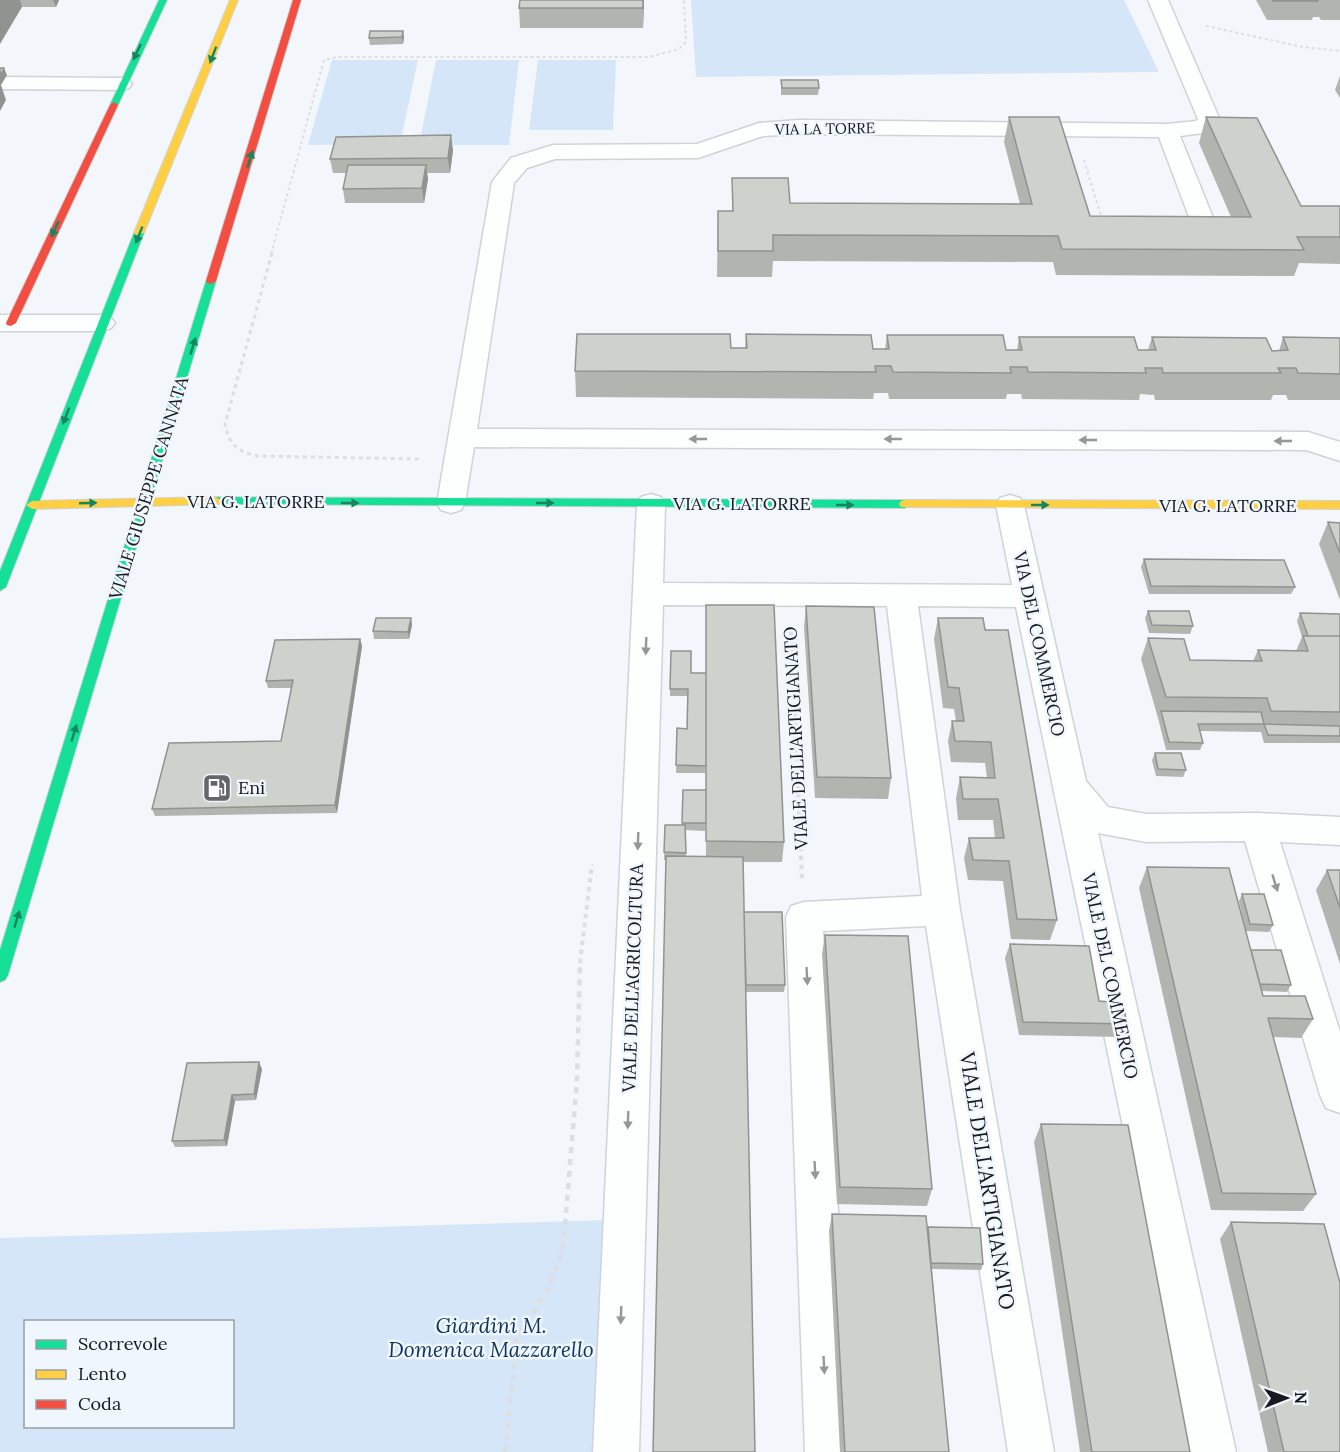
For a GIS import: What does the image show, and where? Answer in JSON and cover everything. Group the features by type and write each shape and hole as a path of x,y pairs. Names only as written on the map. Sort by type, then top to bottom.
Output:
{"street":[{"path":"102,323 6,323 163,0"},
{"path":"0,587 102,323 234,0"},
{"name":"VIALE GIUSEPPE CANNATA","path":"0,975 297,0"},
{"name":"VIA LA TORRE","path":"451,503 503,182 519,163 554,152 698,151 759,130 799,127 1167,131 1203,127 1209,120 1162,9"},
{"path":"2,83 122,84"},
{"path":"1167,131 1206,230"},
{"path":"458,450 1308,441 1340,452"},
{"name":"VIA G. LATORRE","path":"32,505 145,501 1340,505"},
{"name":"VIALE DELL'AGRICOLTURA","path":"616,1452 651,504"},
{"name":"VIA DEL COMMERCIO","path":"1010,505 1068,783"},
{"path":"648,594 1030,596"},
{"name":"VIALE DELL'ARTIGIANATO","path":"900,595 942,910 1031,1452"},
{"path":"1068,783 1098,819 1146,828 1258,827 1340,831"},
{"name":"VIALE DEL COMMERCIO","path":"1068,783 1213,1452"},
{"path":"1258,827 1340,1095"},
{"path":"828,1452 804,917 942,910"}],"path":[{"path":"458,450 387,458 258,456 243,454 227,437 225,424 324,60 338,57 649,57 679,49 686,42 684,0"},
{"path":"1162,9 1304,47 1340,51"},
{"path":"1075,130 1102,220"},
{"name":"VIALE DELL'ARTIGIANATO","path":"789,595 804,917"},
{"path":"505,1452 517,1336 549,1290 563,1249 577,1080 580,953 593,861"}],"green space":[{"path":"691,0 1124,0 1159,72 696,77"},
{"path":"332,60 418,60 400,144 308,145"},
{"path":"436,60 519,60 509,145 419,145"},
{"path":"538,60 616,60 613,130 529,130"},
{"name":"Giardini M. Domenica Mazzarello","path":"611,1220 600,1452 0,1452 0,1238"}],"building":[{"path":"520,0 643,0 643,8 519,8"},
{"path":"1318,0 1318,1 1273,1"},
{"path":"370,31 403,31 402,37 369,38"},
{"path":"781,80 818,80 819,88 782,88"},
{"path":"1009,117 1059,117 1090,216 1251,217 1206,117 1257,118 1301,206 1340,206 1340,237 1297,237 1304,250 1062,249 1058,236 773,235 773,251 718,251 718,211 733,211 732,178 788,178 790,203 1032,204"},
{"path":"451,135 448,158 330,159 336,137"},
{"path":"348,165 426,165 422,188 343,189"},
{"path":"577,334 730,334 731,348 747,348 746,334 871,335 873,349 889,349 887,335 1003,335 1006,350 1022,350 1019,337 1134,337 1138,350 1156,350 1152,337 1266,338 1272,351 1288,350 1283,337 1340,338 1340,374 1298,373 1296,368 1278,368 1281,373 1163,373 1162,368 1145,368 1146,373 1028,372 1027,367 1010,367 1011,373 893,372 891,366 875,366 876,372 575,371"},
{"path":"1328,522 1340,523 1340,553"},
{"path":"1144,559 1284,560 1295,587 1151,586"},
{"path":"706,605 774,605 784,842 706,841"},
{"path":"806,606 874,607 891,778 817,777"},
{"path":"1148,611 1189,611 1193,626 1152,625"},
{"path":"1300,613 1340,614 1340,636 1308,636"},
{"path":"376,618 411,618 408,632 373,631"},
{"path":"938,618 983,618 985,630 1008,630 1057,920 1017,919 1009,861 973,860 969,838 1004,838 998,799 963,799 960,777 995,778 991,742 955,741 952,721 964,721 959,688 948,687"},
{"path":"1303,636 1340,636 1340,712 1271,711 1267,698 1166,697 1148,638 1184,639 1190,660 1262,661 1258,650 1308,651"},
{"path":"360,639 335,805 152,809 169,743 281,741 293,680 266,681 275,640"},
{"path":"671,651 691,651 691,673 706,673 706,766 676,765 677,728 687,729 688,689 670,689"},
{"path":"1161,711 1261,712 1264,724 1198,724 1203,743 1169,742"},
{"path":"1264,724 1340,726 1340,736 1268,735"},
{"path":"1155,753 1181,753 1186,770 1158,769"},
{"path":"683,790 706,790 706,823 682,823"},
{"path":"665,825 685,825 686,853 664,852"},
{"path":"666,856 743,857 755,1452 653,1452"},
{"path":"1147,867 1229,868 1263,996 1305,996 1313,1019 1268,1018 1316,1194 1222,1193"},
{"path":"1327,870 1340,870 1340,908"},
{"path":"1242,894 1264,894 1273,925 1250,924"},
{"path":"744,912 782,912 785,985 746,985"},
{"path":"825,935 908,936 932,1189 840,1187"},
{"path":"1010,944 1089,946 1099,1001 1123,1003 1127,1024 1023,1022"},
{"path":"1251,950 1281,950 1291,985 1260,984"},
{"path":"259,1062 254,1094 232,1095 224,1140 172,1141 187,1063"},
{"path":"1041,1124 1128,1125 1190,1452 1092,1452"},
{"path":"832,1214 926,1216 949,1452 845,1452"},
{"path":"1231,1222 1324,1224 1340,1283 1340,1452 1284,1452"},
{"path":"928,1227 980,1228 983,1264 931,1263"}],"traffic: fast":[{"path":"114,105 163,0"},
{"path":"0,587 139,233"},
{"path":"0,975 211,281"},
{"path":"216,501 905,504"}],"traffic: slow":[{"path":"139,233 234,0"},
{"path":"32,505 216,501"},
{"path":"905,504 1340,505"}],"traffic: jam":[{"path":"211,281 297,0"},
{"path":"11,323 114,105"}],"place":[{"name":"Eni","path":"217,788"}]}
